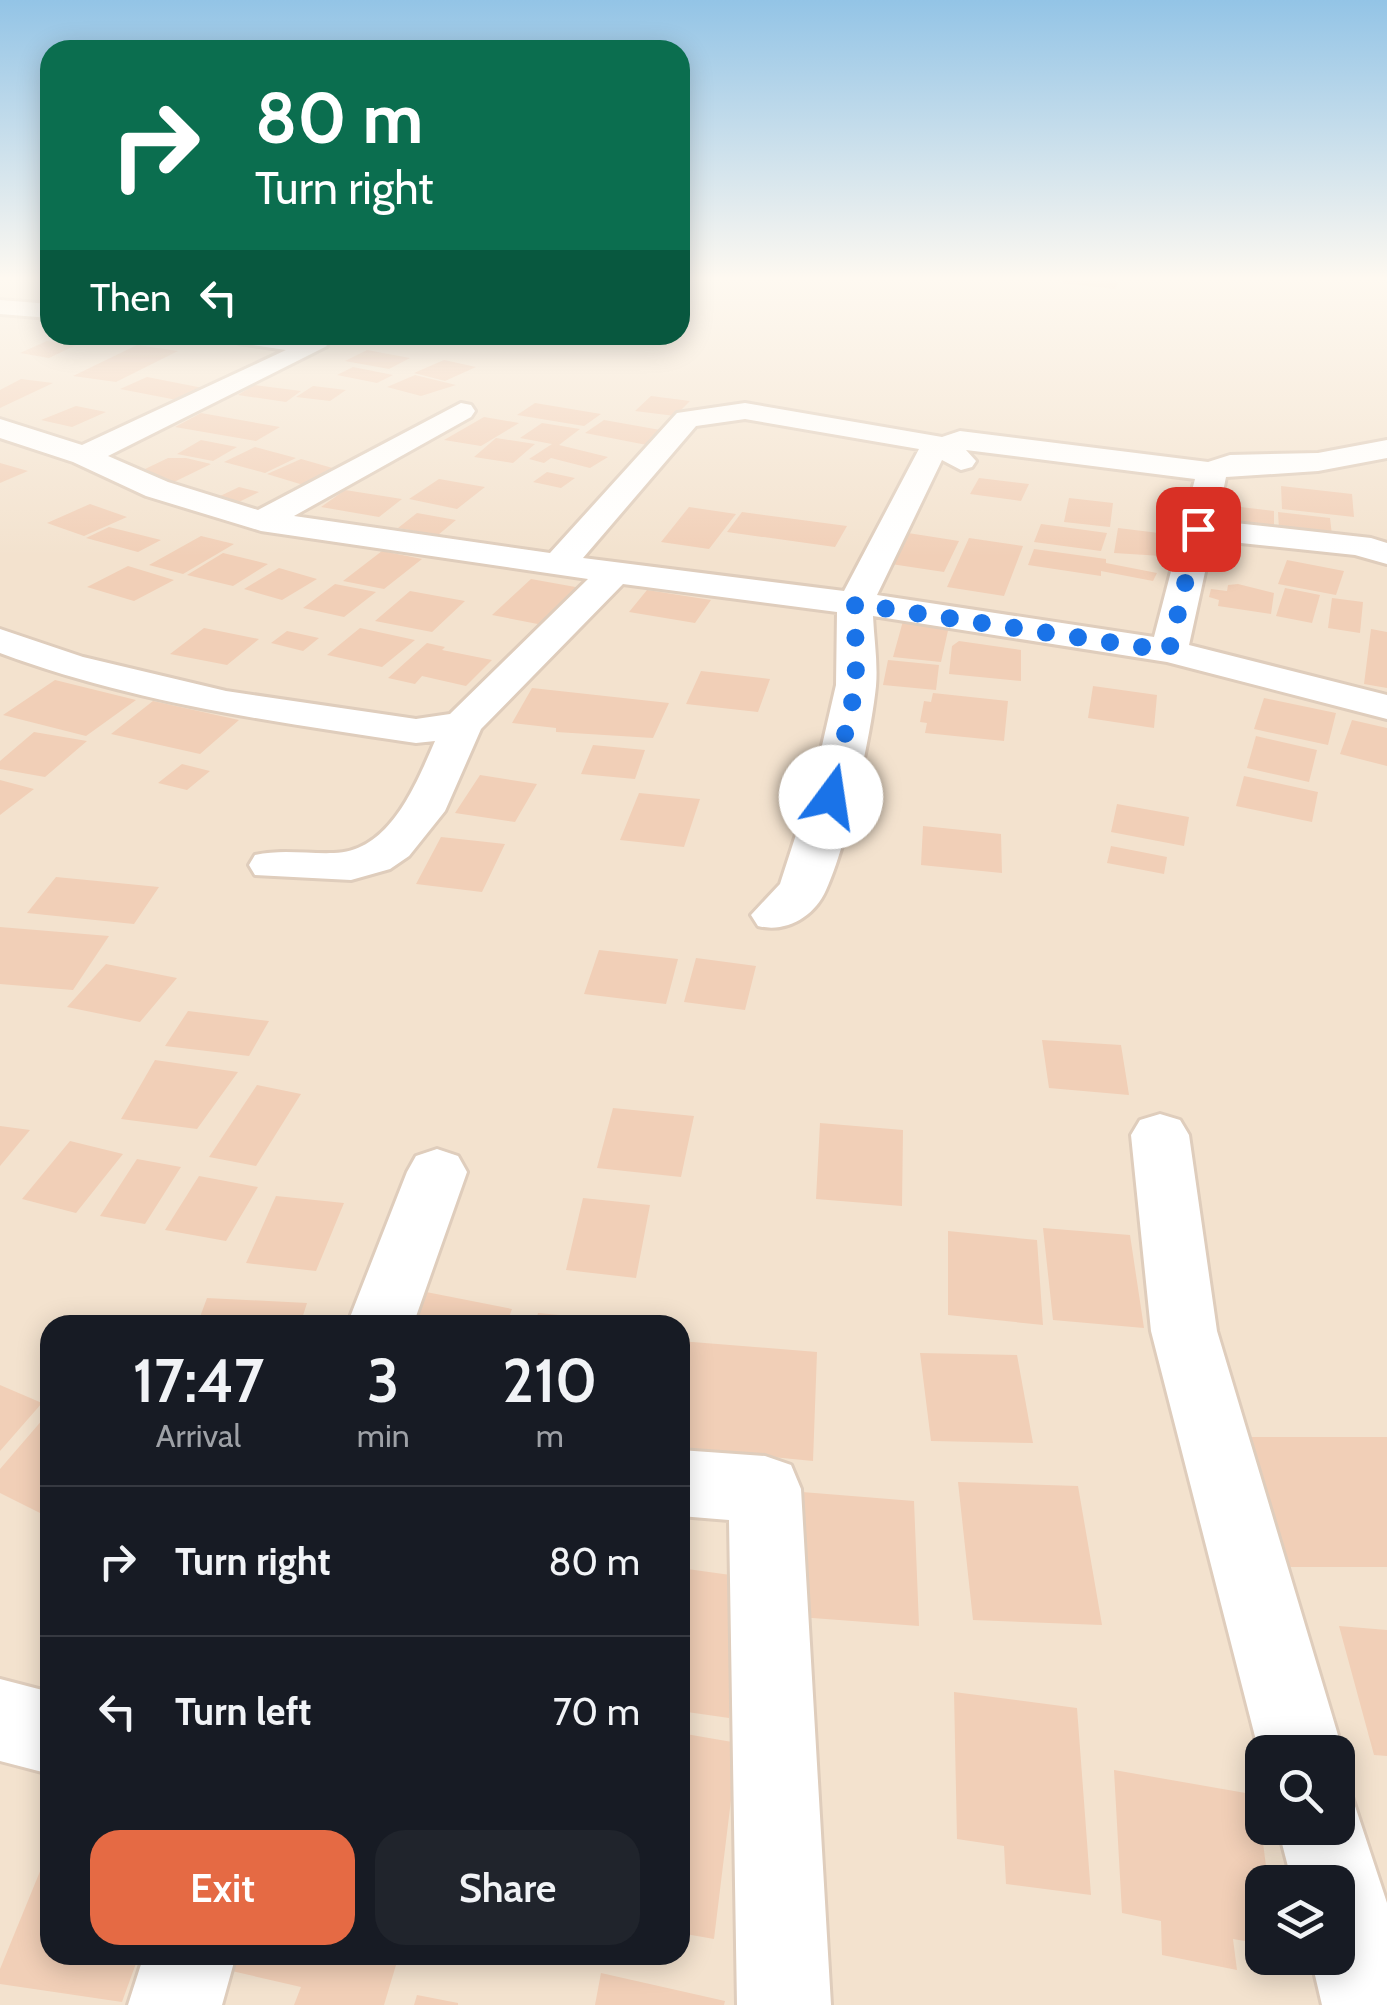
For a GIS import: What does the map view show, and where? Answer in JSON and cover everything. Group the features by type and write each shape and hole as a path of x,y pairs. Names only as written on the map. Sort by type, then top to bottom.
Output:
{"street":[{"path":"84,456 263,371"},
{"path":"262,521 462,411"},
{"path":"558,566 687,418 745,411 945,447 973,474"},
{"path":"0,428 84,456 157,489 262,521 1169,651 1387,708"},
{"path":"775,915 802,890 837,776 856,685 855,604 905,496 930,454 960,440 1212,472 1230,464 1318,462 1387,450"},
{"path":"1169,651 1212,472"},
{"path":"1198,529 1358,545 1387,554"},
{"path":"272,865 351,866 392,848 418,816 462,725 617,570"},
{"path":"0,640 71,666 226,703 416,731 462,725"},
{"path":"1160,1135 1184,1331 1296,1735"},
{"path":"384,1315 437,1172"},
{"path":"690,1483 765,1489 784,2005"},
{"path":"0,1720 40,1730"},
{"path":"1355,1952 1369,2005"},
{"path":"174,2005 187,1965"}],"shaded area":[{"path":"0,371 1387,371 1387,2005 0,2005"}],"building":[{"path":"84,371 139,371 116,382 73,376"},
{"path":"346,371 371,371 393,375 377,383 337,375"},
{"path":"420,371 468,371 445,381 414,373"},
{"path":"415,375 456,385 421,396 387,387"},
{"path":"147,377 208,389 182,401 120,389"},
{"path":"21,379 53,383 0,408 0,390"},
{"path":"254,385 301,391 286,402 238,395"},
{"path":"313,386 346,390 330,401 296,397"},
{"path":"651,396 690,401 675,416 635,411"},
{"path":"535,403 601,414 584,426 517,415"},
{"path":"76,406 106,412 72,427 41,420"},
{"path":"201,413 280,427 256,441 175,427"},
{"path":"484,417 519,423 481,446 444,440"},
{"path":"604,420 666,431 647,445 585,433"},
{"path":"542,423 580,429 559,445 608,457 590,468 551,458 544,463 529,459 552,444 520,438"},
{"path":"496,438 535,444 513,463 474,457"},
{"path":"201,440 237,447 213,461 177,454"},
{"path":"255,447 296,458 265,473 224,462"},
{"path":"168,458 211,464 174,482 143,470"},
{"path":"301,459 343,471 310,487 267,474"},
{"path":"0,463 28,471 0,483"},
{"path":"547,472 575,478 561,488 533,482"},
{"path":"979,478 1029,484 1021,501 970,494"},
{"path":"439,479 485,487 457,509 409,499"},
{"path":"1281,486 1352,494 1354,517 1282,509"},
{"path":"239,487 259,492 237,503 218,497"},
{"path":"345,490 402,499 379,517 321,507"},
{"path":"1069,498 1113,503 1110,527 1064,522"},
{"path":"90,504 127,517 84,536 47,523"},
{"path":"1216,504 1274,511 1274,530 1214,522"},
{"path":"689,507 736,514 709,549 661,542"},
{"path":"742,512 847,526 835,547 727,532"},
{"path":"1278,512 1330,518 1332,535 1279,529"},
{"path":"417,513 456,520 438,535 398,528"},
{"path":"1041,524 1107,533 1101,551 1034,542"},
{"path":"109,527 161,540 138,552 86,538"},
{"path":"1118,528 1167,534 1162,556 1114,553"},
{"path":"908,533 959,541 944,572 891,564"},
{"path":"201,536 234,544 183,574 149,565"},
{"path":"969,538 1023,546 1004,596 947,587"},
{"path":"1034,549 1106,559 1106,563 1157,573 1153,581 1101,571 1101,576 1028,565"},
{"path":"382,551 422,559 384,589 343,581"},
{"path":"223,553 268,564 233,586 187,575"},
{"path":"1287,560 1344,571 1336,595 1278,584"},
{"path":"128,566 174,580 134,601 87,587"},
{"path":"279,568 317,579 282,600 244,589"},
{"path":"531,579 581,588 543,625 492,615"},
{"path":"335,584 376,592 344,617 303,608"},
{"path":"1228,585 1274,593 1271,614 1218,606 1219,600 1209,597 1211,589 1227,591"},
{"path":"1285,588 1320,595 1312,623 1276,616"},
{"path":"647,590 711,600 695,623 629,612"},
{"path":"410,591 465,601 432,632 375,621"},
{"path":"1332,598 1363,602 1360,633 1328,628"},
{"path":"903,621 949,626 941,662 893,657"},
{"path":"204,628 259,639 227,665 170,654"},
{"path":"360,628 415,640 382,667 327,655"},
{"path":"1371,629 1387,632 1387,688 1364,684"},
{"path":"287,631 319,638 303,651 271,643"},
{"path":"959,641 1021,650 1021,681 949,674 952,646"},
{"path":"427,643 492,660 466,686 422,676 415,684 388,678"},
{"path":"888,660 939,665 936,690 883,685"},
{"path":"701,671 770,679 758,712 686,704"},
{"path":"55,680 136,700 86,736 3,715"},
{"path":"1093,686 1157,695 1154,728 1088,718"},
{"path":"532,688 669,703 653,738 556,732 556,728 512,723"},
{"path":"933,693 1008,701 1004,741 925,733 927,723 920,722 924,701 931,702"},
{"path":"1264,698 1336,713 1328,745 1254,729"},
{"path":"153,701 239,720 200,754 111,734"},
{"path":"1352,720 1387,728 1387,766 1340,754"},
{"path":"34,732 87,741 45,777 0,769 0,761"},
{"path":"1256,736 1317,750 1309,782 1247,768"},
{"path":"593,745 645,750 635,779 581,774"},
{"path":"182,764 210,771 187,790 158,783"},
{"path":"480,775 537,784 515,822 455,813"},
{"path":"1244,776 1318,792 1312,822 1236,806"},
{"path":"0,780 34,789 0,815"},
{"path":"639,793 700,799 684,847 620,840"},
{"path":"1117,804 1189,817 1184,846 1111,832"},
{"path":"923,826 1001,834 1002,873 921,865"},
{"path":"441,837 505,844 482,892 416,884"},
{"path":"1111,846 1167,857 1164,874 1107,863"},
{"path":"56,877 159,887 134,924 27,913"},
{"path":"0,927 109,936 73,990 0,984"},
{"path":"599,950 678,959 666,1004 584,994"},
{"path":"696,958 756,966 745,1010 684,1002"},
{"path":"106,964 177,978 140,1022 67,1007"},
{"path":"188,1011 269,1021 249,1056 165,1046"},
{"path":"1042,1040 1121,1045 1129,1095 1049,1088"},
{"path":"155,1060 238,1072 197,1129 121,1119"},
{"path":"257,1085 301,1094 256,1166 209,1157"},
{"path":"613,1108 694,1116 681,1177 597,1168"},
{"path":"820,1123 903,1130 902,1206 816,1199"},
{"path":"0,1126 30,1130 0,1166"},
{"path":"70,1141 123,1154 76,1213 22,1199"},
{"path":"137,1159 181,1167 145,1224 100,1216"},
{"path":"199,1176 258,1187 226,1241 165,1230"},
{"path":"276,1196 344,1203 316,1271 246,1263"},
{"path":"583,1198 650,1205 636,1278 566,1270"},
{"path":"1043,1228 1130,1235 1144,1328 1053,1320"},
{"path":"948,1231 1037,1240 1043,1325 948,1315"},
{"path":"421,1291 512,1309 510,1315 410,1315"},
{"path":"207,1298 307,1303 303,1315 201,1315"},
{"path":"690,1342 817,1352 813,1461 690,1449"},
{"path":"920,1353 1017,1355 1033,1443 931,1441"},
{"path":"0,1385 40,1405 0,1451"},
{"path":"40,1423 40,1513 0,1493 0,1469"},
{"path":"1245,1437 1387,1437 1387,1567 1288,1567"},
{"path":"958,1482 1078,1486 1102,1625 973,1620"},
{"path":"802,1492 914,1501 919,1626 799,1617"},
{"path":"690,1569 745,1577 729,1718 690,1712"},
{"path":"1339,1626 1387,1630 1387,1756 1374,1755"},
{"path":"954,1692 1077,1708 1091,1895 1006,1884 1004,1846 957,1839"},
{"path":"690,1735 738,1743 714,1939 690,1935"},
{"path":"1114,1770 1245,1793 1245,1845 1263,1845 1266,1865 1245,1865 1245,1941 1233,1939 1237,1970 1162,1955 1161,1921 1122,1913"},
{"path":"40,1871 40,1965 135,1965 122,2002 0,1984 0,1969"},
{"path":"224,1965 396,1965 384,2005 294,2005 301,1987 223,1969"},
{"path":"601,1973 725,2001 724,2005 595,2005"},
{"path":"417,1995 458,2003 458,2005 414,2005"}],"route":[{"path":"831,797 856,685 855,604 964,617 1169,651 1198,529"}]}
